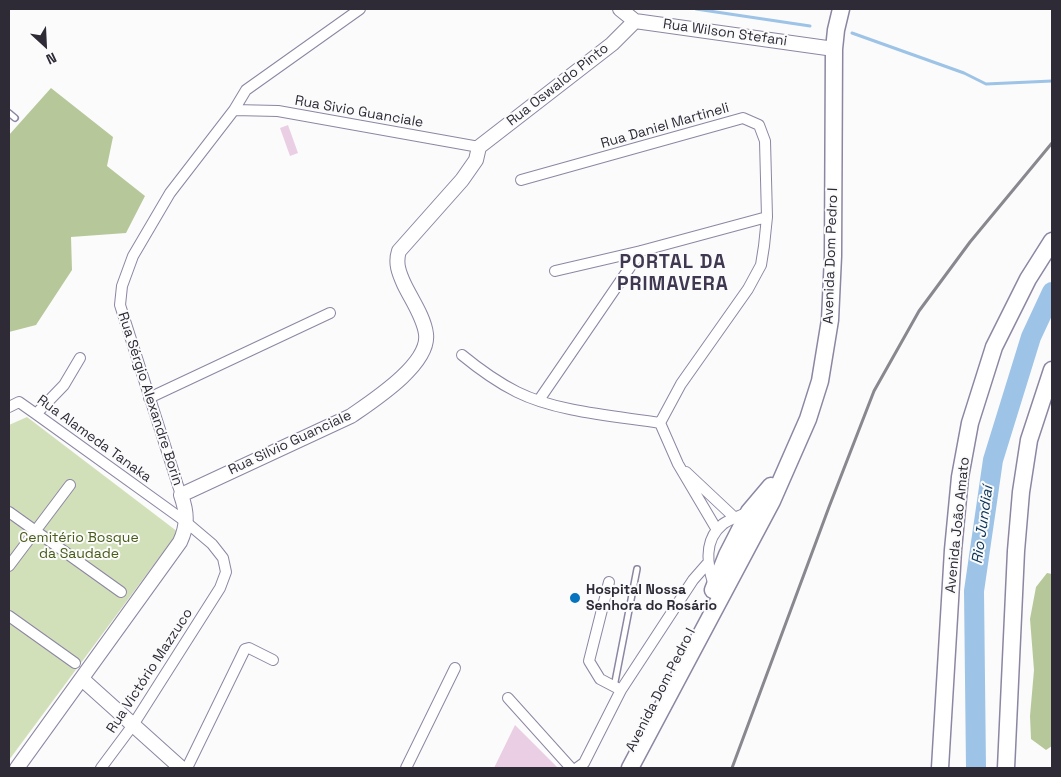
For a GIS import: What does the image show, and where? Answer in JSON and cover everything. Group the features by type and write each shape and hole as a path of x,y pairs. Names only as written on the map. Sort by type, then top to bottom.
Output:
{"main road":[{"name":"Avenida Dom Pedro I","path":"621,768 717,592 772,501 808,419 820,381 830,320 833,256 834,49 841,9"},
{"name":"Avenida João Amato","path":"940,768 953,550 960,477 970,423 994,347 1028,279 1052,241"},
{"path":"1006,768 1016,551 1021,492 1029,440 1052,370"},
{"name":"Avenida Dom Pedro I","path":"630,768 717,592 727,555 742,515 791,458"}],"street":[{"name":"Rua Sérgio Alexandre Borin","path":"181,495 120,305 122,286 133,256 170,193 234,110 246,90 360,9"},
{"name":"Rua Wilson Stefani","path":"620,9 636,21 834,49"},
{"name":"Rua Oswaldo Pinto","path":"479,147 612,44 636,21"},
{"name":"Rua Sivio Guanciale","path":"234,110 278,112 479,147"},
{"name":"Rua Daniel Martineli","path":"521,180 743,118 760,125 765,141 767,217 761,265 748,289 681,384 660,423"},
{"name":"Rua Silvio Guanciale","path":"181,495 350,416 374,401 420,359 426,346 425,328 399,273 396,259 399,251 407,241 462,180 476,160 479,147"},
{"path":"555,271 641,251 767,217"},
{"path":"539,400 641,251"},
{"path":"149,398 330,313"},
{"path":"462,355 479,369 518,392 539,400 570,409 660,423 678,464 716,530"},
{"path":"36,414 64,386 80,358"},
{"name":"Rua Alameda Tanaka","path":"9,407 19,402 186,522 212,544 223,558 226,572 220,588"},
{"path":"678,464 742,515"},
{"path":"9,566 70,485"},
{"path":"17,768 180,542 186,522 185,508 181,495"},
{"path":"717,592 707,564 709,550 716,530 725,523 772,501"},
{"path":"9,512 121,592"},
{"path":"577,768 584,763 618,688 707,564"},
{"path":"609,582 589,661 600,679 618,688"},
{"name":"Rua Victório Mazzuco","path":"101,768 133,724 220,588"},
{"path":"9,616 74,663"},
{"path":"187,768 245,649 249,648 273,660"},
{"path":"406,768 455,668"},
{"path":"82,679 181,768"},
{"path":"508,698 571,768"}],"lane":[{"path":"9,114 14,118"},
{"path":"618,688 637,570"}],"green space":[{"path":"51,88 113,137 107,166 145,196 126,233 71,237 72,270 36,325 9,332 9,135"},
{"name":"Cemitério Bosque da Saudade","path":"27,417 178,532 9,760 9,425"},
{"path":"1047,573 1052,574 1052,746 1046,750 1031,739 1030,716 1034,670 1030,619 1036,587"}],"building":[{"path":"288,125 298,153 290,156 280,128"},
{"path":"515,725 558,768 494,768"}],"waterway":[{"path":"696,9 810,26"},
{"path":"852,33 964,73 986,84 1052,81"},
{"name":"Rio Jundiaí","path":"976,768 974,591 993,460 1031,337 1052,292"}],"railway":[{"path":"732,768 874,391 919,311 970,242 1052,143"}],"place":[{"name":"Hospital Nossa Senhora do Rosário","path":"575,598"}],"district":[{"name":"PORTAL DA PRIMAVERA","path":"673,274"}]}
